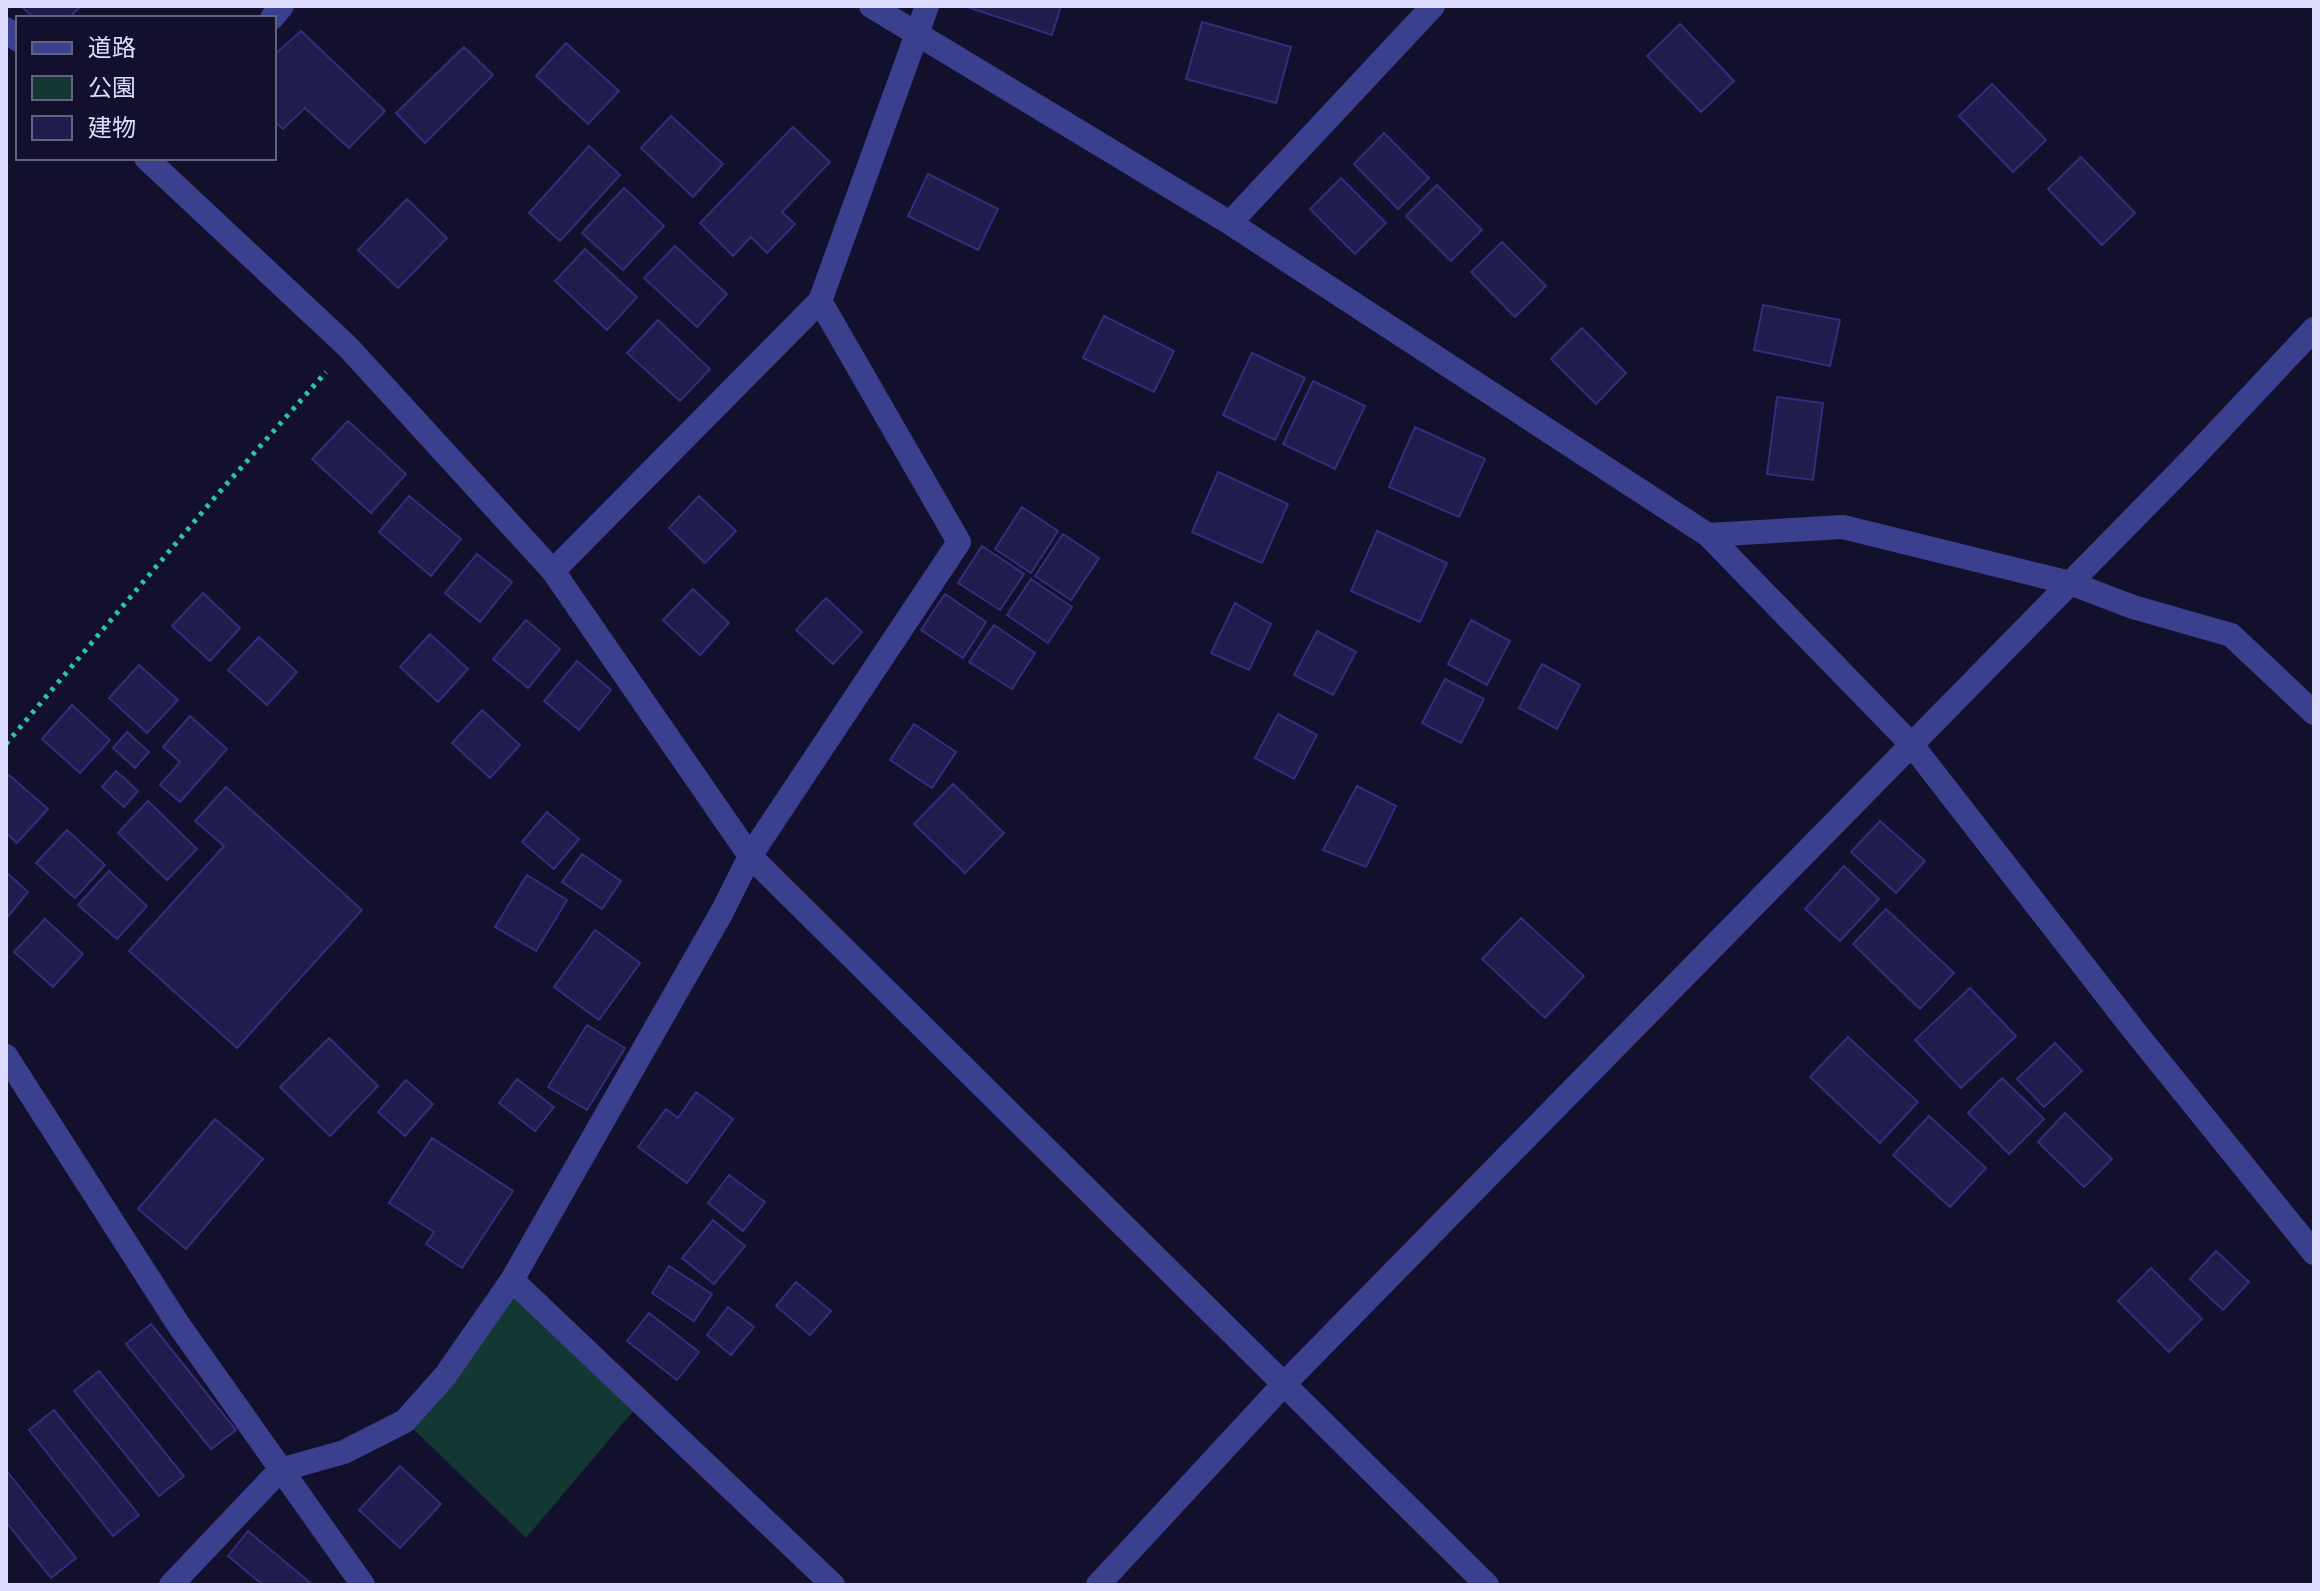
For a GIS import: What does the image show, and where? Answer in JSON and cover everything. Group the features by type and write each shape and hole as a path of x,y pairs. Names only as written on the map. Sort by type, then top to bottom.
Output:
{"street":[{"path":"871,6 1230,223 1708,535 1912,745 2136,1033 2314,1253"},
{"path":"553,571 820,301 927,6"},
{"path":"1230,223 1433,6"},
{"path":"150,160 348,347 553,571 750,856 1487,1585"},
{"path":"171,1585 280,1470 344,1452 405,1421 445,1376 512,1280 722,912 750,856 959,542 820,301"},
{"path":"1098,1585 1284,1384 1912,745 2314,329"},
{"path":"1708,535 1843,527 2070,583 2133,607 2231,635 2314,713"},
{"path":"6,1056 178,1324 363,1585"},
{"path":"512,1280 833,1585"}],"path":[{"path":"6,744 216,496 348,347"}],"green space":[{"path":"512,1280 641,1402 526,1538 405,1421"}],"building":[{"path":"21,6 81,6 71,16 32,16"},
{"path":"964,6 1061,6 1052,35"},
{"path":"1202,22 1291,47 1276,103 1186,79"},
{"path":"1680,24 1734,81 1701,112 1647,56"},
{"path":"301,31 385,111 349,148 305,108 283,129 276,123 276,53"},
{"path":"566,43 619,91 588,124 536,76"},
{"path":"464,47 493,75 425,143 396,113"},
{"path":"1992,84 2046,140 2013,172 1959,116"},
{"path":"671,116 723,164 693,197 641,148"},
{"path":"793,127 830,162 782,212 795,224 767,253 751,237 733,256 700,223"},
{"path":"1384,133 1429,178 1398,209 1354,164"},
{"path":"589,146 620,175 560,241 529,213"},
{"path":"2081,157 2135,213 2102,245 2048,189"},
{"path":"928,174 998,209 978,250 908,216"},
{"path":"1341,178 1386,223 1355,254 1310,209"},
{"path":"1437,185 1482,230 1451,261 1406,216"},
{"path":"624,188 664,226 623,270 582,233"},
{"path":"407,199 447,238 398,288 358,250"},
{"path":"1502,242 1546,286 1515,317 1471,272"},
{"path":"675,246 727,294 697,327 644,278"},
{"path":"585,249 637,297 607,330 555,281"},
{"path":"1763,305 1840,320 1830,366 1754,350"},
{"path":"1104,316 1174,351 1154,392 1083,358"},
{"path":"658,320 710,369 680,401 627,353"},
{"path":"1582,328 1626,373 1596,404 1551,359"},
{"path":"1252,353 1305,378 1275,440 1223,415"},
{"path":"1313,381 1365,406 1335,469 1283,444"},
{"path":"1777,397 1823,403 1813,480 1767,474"},
{"path":"348,421 406,474 371,513 312,459"},
{"path":"1415,427 1485,459 1459,517 1389,487"},
{"path":"1218,472 1288,504 1262,563 1192,532"},
{"path":"409,496 461,539 431,576 379,532"},
{"path":"699,496 736,531 705,563 669,528"},
{"path":"1022,507 1058,531 1031,573 995,549"},
{"path":"1377,531 1447,563 1420,622 1351,591"},
{"path":"1063,534 1099,558 1071,600 1035,576"},
{"path":"982,546 1024,574 1000,610 958,583"},
{"path":"477,554 512,582 480,622 445,593"},
{"path":"1031,579 1072,607 1048,643 1007,615"},
{"path":"693,589 729,623 700,655 663,620"},
{"path":"203,593 240,628 210,661 172,626"},
{"path":"945,594 986,622 963,658 921,630"},
{"path":"826,598 862,632 833,664 796,630"},
{"path":"1235,603 1271,624 1249,670 1211,653"},
{"path":"526,620 560,649 528,688 493,659"},
{"path":"1471,620 1510,641 1487,685 1448,664"},
{"path":"994,625 1035,653 1012,689 969,662"},
{"path":"1317,631 1356,652 1333,695 1294,675"},
{"path":"430,634 468,669 438,702 400,667"},
{"path":"259,637 297,672 267,705 228,670"},
{"path":"577,661 611,690 579,730 544,701"},
{"path":"1542,664 1580,685 1557,729 1519,708"},
{"path":"139,665 178,700 147,733 109,698"},
{"path":"1445,679 1484,699 1461,743 1422,723"},
{"path":"72,705 110,740 80,773 42,739"},
{"path":"482,710 520,745 490,778 452,743"},
{"path":"1278,714 1317,735 1294,779 1255,758"},
{"path":"190,716 227,749 180,802 160,785 180,762 163,747"},
{"path":"914,724 956,752 932,788 890,760"},
{"path":"127,732 149,752 135,768 113,748"},
{"path":"116,771 138,791 124,807 102,787"},
{"path":"9,775 48,809 17,843 6,833 6,778"},
{"path":"953,784 1004,833 965,873 914,824"},
{"path":"1357,786 1396,806 1366,867 1323,850"},
{"path":"226,787 362,910 237,1048 129,951 224,846 195,821"},
{"path":"148,801 197,849 167,880 118,833"},
{"path":"547,812 579,839 554,869 522,842"},
{"path":"1880,821 1925,861 1896,893 1851,852"},
{"path":"67,830 105,865 75,898 36,863"},
{"path":"582,854 621,881 602,909 562,882"},
{"path":"1844,866 1879,899 1840,941 1805,909"},
{"path":"109,871 147,906 117,939 78,905"},
{"path":"6,872 28,892 6,919"},
{"path":"527,875 567,900 536,951 495,927"},
{"path":"1886,909 1954,973 1920,1009 1853,944"},
{"path":"1521,918 1584,976 1545,1018 1482,959"},
{"path":"45,919 83,954 53,987 14,952"},
{"path":"595,930 640,963 599,1020 554,987"},
{"path":"1970,988 2016,1036 1961,1088 1915,1040"},
{"path":"587,1025 625,1048 587,1110 548,1087"},
{"path":"1848,1037 1918,1102 1880,1143 1810,1077"},
{"path":"329,1038 378,1086 330,1136 280,1087"},
{"path":"2055,1043 2082,1071 2044,1107 2017,1079"},
{"path":"2002,1078 2044,1119 2009,1154 1968,1113"},
{"path":"517,1079 554,1107 535,1131 499,1103"},
{"path":"406,1080 433,1104 405,1136 378,1112"},
{"path":"696,1092 733,1119 687,1183 638,1147 666,1109 678,1118"},
{"path":"2065,1113 2112,1159 2084,1187 2038,1142"},
{"path":"1929,1116 1986,1168 1950,1207 1893,1155"},
{"path":"215,1119 263,1159 186,1249 138,1209"},
{"path":"432,1138 513,1191 462,1268 426,1244 434,1232 389,1203"},
{"path":"729,1175 765,1202 743,1231 708,1203"},
{"path":"713,1220 745,1246 714,1284 682,1258"},
{"path":"2216,1251 2249,1282 2223,1310 2190,1279"},
{"path":"669,1266 712,1294 694,1321 652,1293"},
{"path":"2151,1268 2202,1319 2169,1352 2118,1301"},
{"path":"796,1282 831,1311 810,1335 776,1306"},
{"path":"728,1307 754,1327 731,1355 707,1335"},
{"path":"649,1313 699,1352 677,1380 627,1341"},
{"path":"151,1324 236,1430 211,1449 126,1344"},
{"path":"99,1371 184,1476 159,1496 74,1391"},
{"path":"54,1410 139,1515 113,1536 29,1430"},
{"path":"400,1466 441,1504 400,1548 359,1510"},
{"path":"6,1470 76,1558 51,1578 6,1522"},
{"path":"248,1531 313,1585 263,1585 228,1556"}]}
